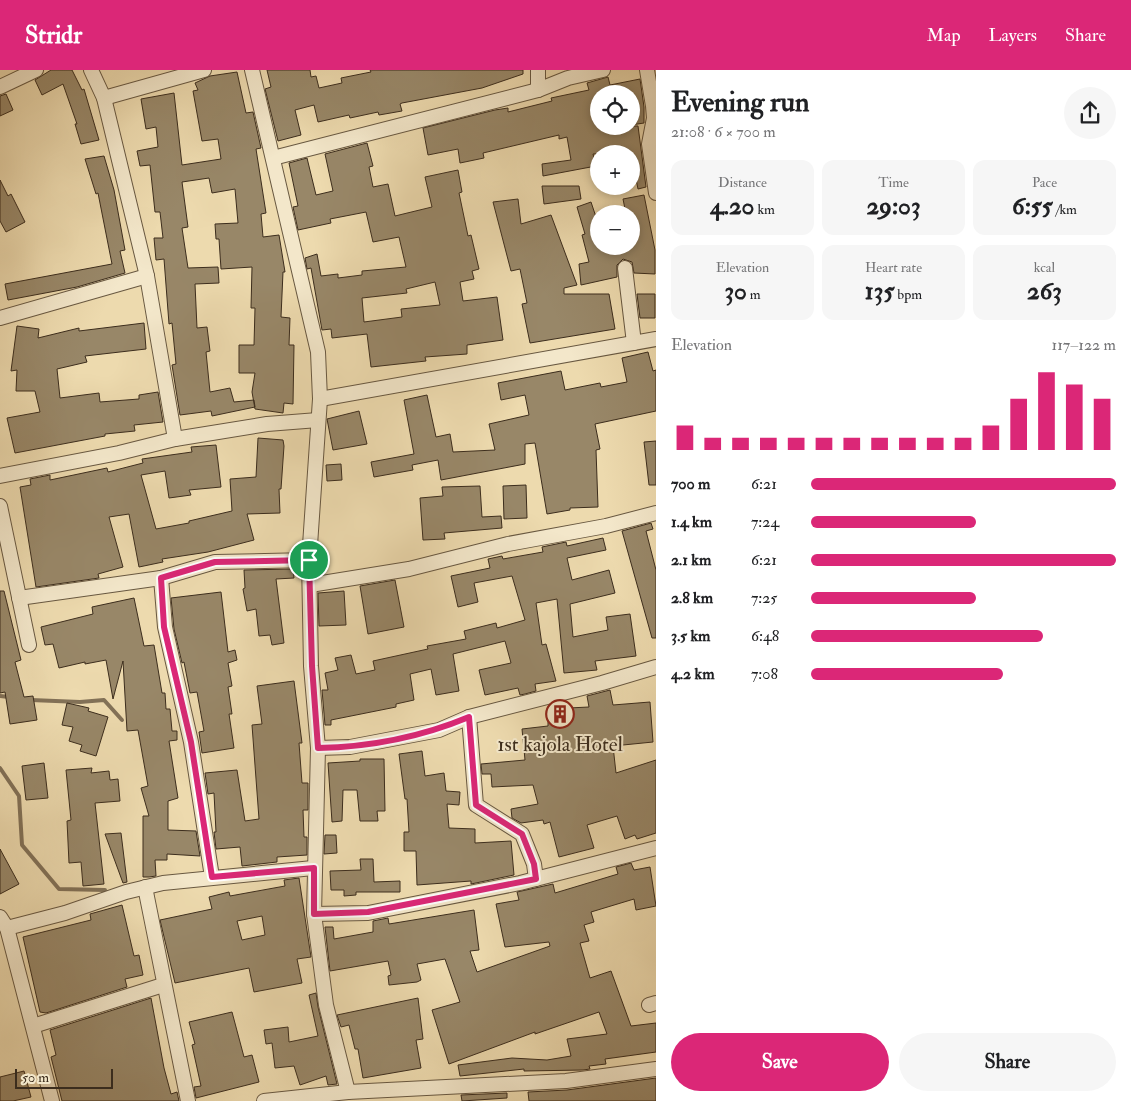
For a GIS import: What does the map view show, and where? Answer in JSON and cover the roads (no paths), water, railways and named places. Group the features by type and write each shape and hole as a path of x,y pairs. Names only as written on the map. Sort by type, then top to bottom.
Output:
{"street":[{"path":"0,87 36,70"},
{"path":"92,70 104,98 147,276 175,439"},
{"path":"104,98 204,70"},
{"path":"252,70 318,352 320,400 309,560 312,666 318,748 314,914 326,1005 348,1092"},
{"path":"538,70 538,90"},
{"path":"273,158 538,90 568,78 603,70"},
{"path":"647,70 654,118 649,144 656,192"},
{"path":"625,268 634,343"},
{"path":"0,318 147,276"},
{"path":"320,400 656,339"},
{"path":"0,476 119,453 175,439 267,424 318,420"},
{"path":"0,506 29,645"},
{"path":"310,585 409,569 508,544 606,526 656,513"},
{"path":"20,598 161,578 215,562 309,560"},
{"path":"161,578 164,627 191,742 212,877"},
{"path":"318,748 350,747 439,730 469,717 602,683 656,667"},
{"path":"469,717 476,805 522,834 534,864 536,879"},
{"path":"314,914 368,912 536,879 656,848"},
{"path":"52,1101 33,1026 3,923 65,913 126,892 163,883 314,868"},
{"path":"145,887 188,1101"},
{"path":"33,1026 163,984"},
{"path":"264,1101 348,1092 566,1081 656,1069"}],"waterway":[{"path":"0,696 9,697"},
{"path":"31,700 80,702 104,700 122,720"},
{"path":"0,768 19,796 22,845 59,889 105,890"}],"place":[{"name":"1st kajola Hotel","path":"560,714"}]}
